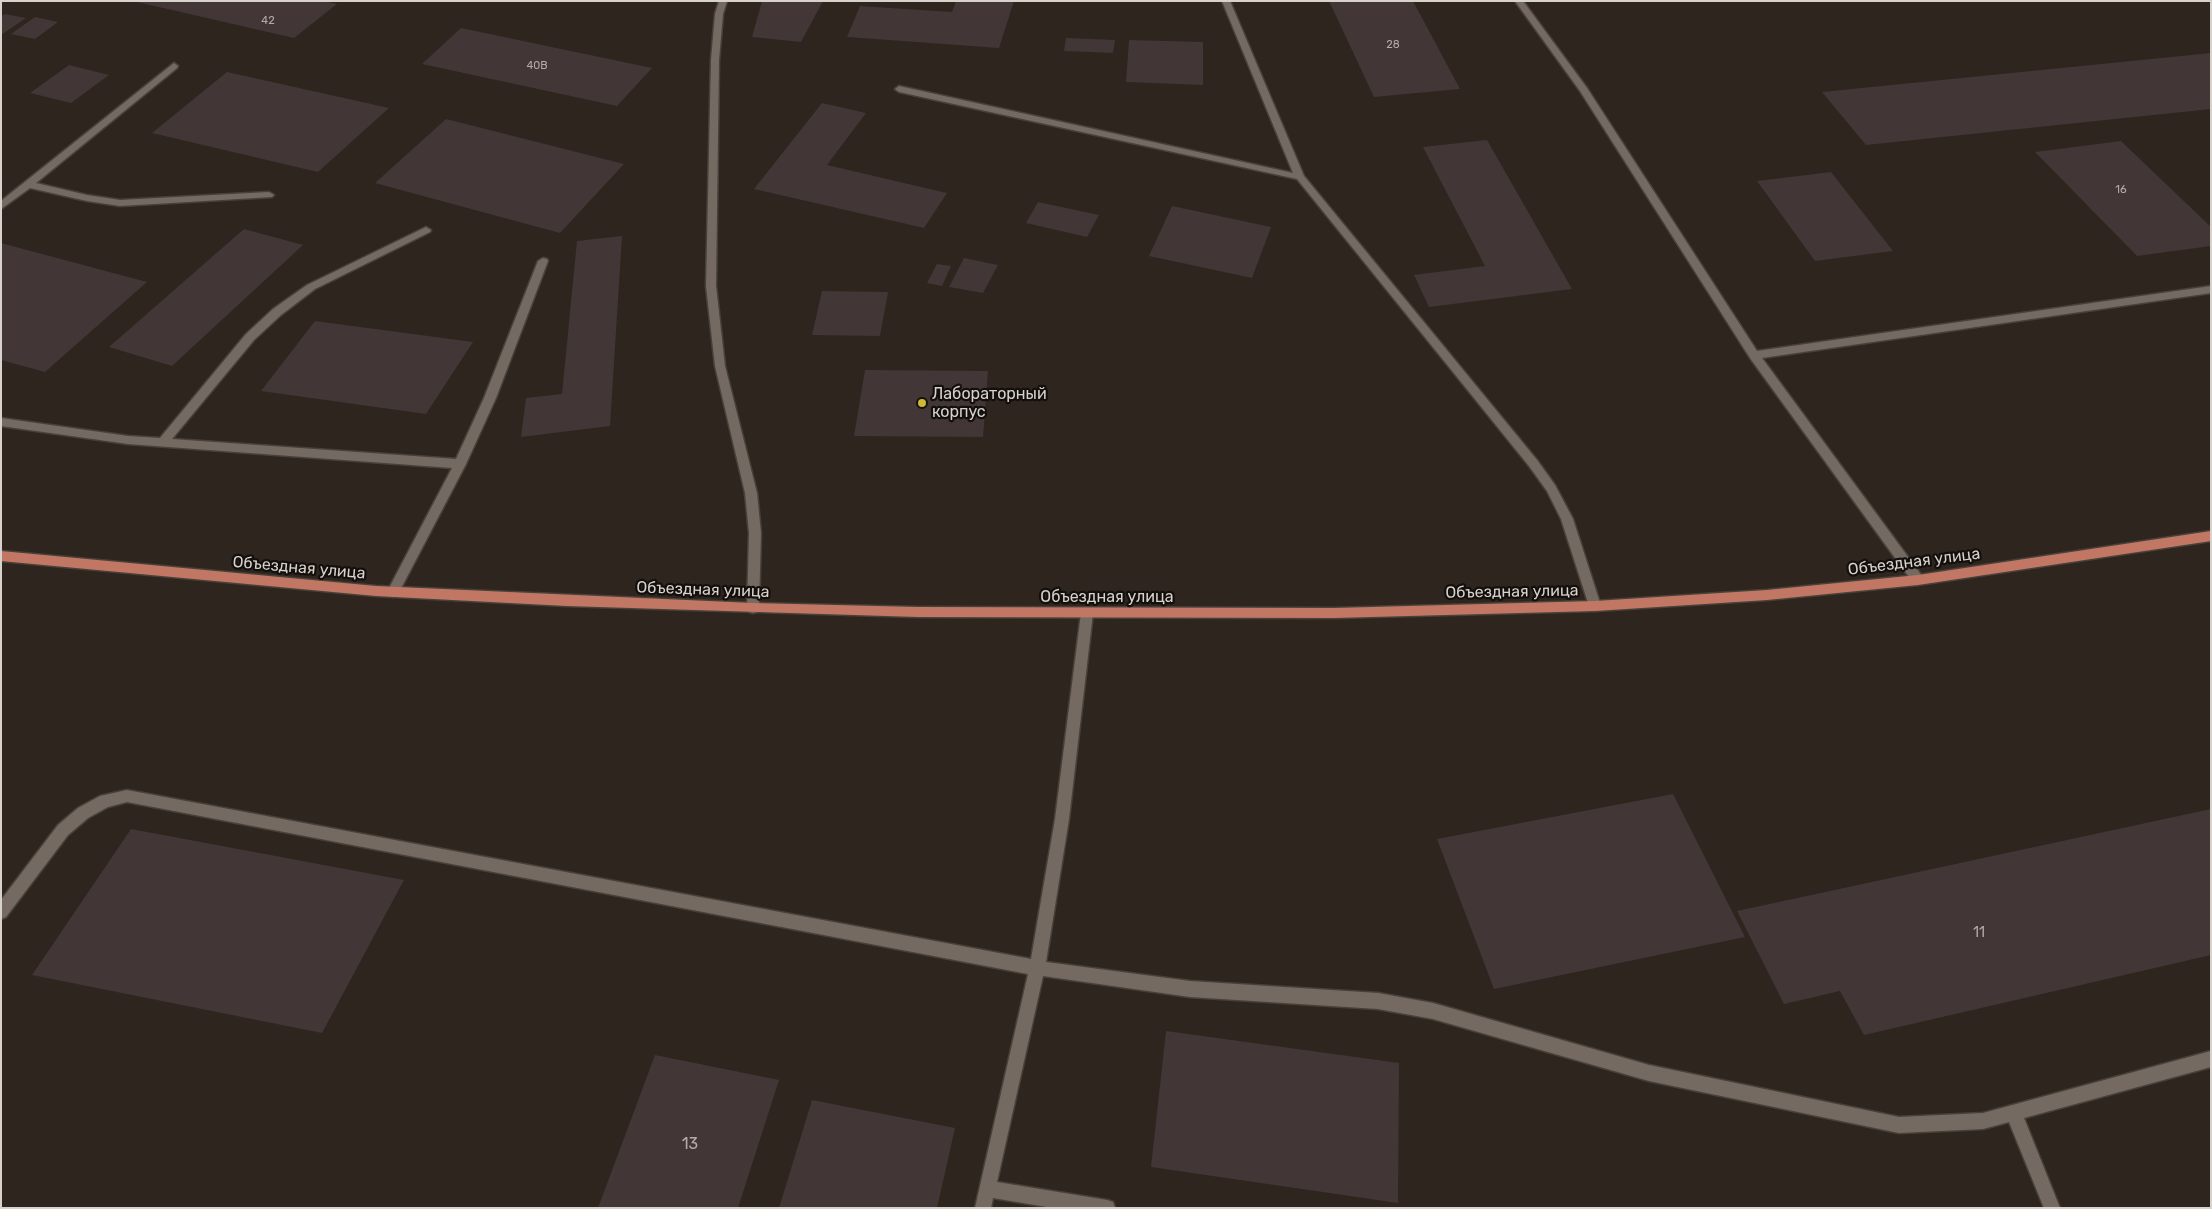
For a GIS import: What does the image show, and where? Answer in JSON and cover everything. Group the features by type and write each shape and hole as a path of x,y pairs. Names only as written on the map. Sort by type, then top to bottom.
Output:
{"main road":[{"name":"Объездная улица","path":"1,556 393,592 753,608 1087,613 1334,613 1596,606 1767,594 1918,580 2211,536"}],"street":[{"path":"723,1 719,14 715,60 711,286 720,366 751,493 755,533 753,608"},
{"path":"1226,1 1300,177 1533,463 1551,488 1567,519 1596,606"},
{"path":"1519,1 1584,90 1754,355 1918,580"},
{"path":"1,206 174,66"},
{"path":"899,89 1300,177"},
{"path":"28,184 87,198 120,202 268,195"},
{"path":"162,443 250,336 277,312 311,287 426,230"},
{"path":"393,592 460,464 490,398 543,260"},
{"path":"1754,355 2211,290"},
{"path":"1,422 128,440 460,464"},
{"path":"983,1208 1037,968 1062,819 1087,613"},
{"path":"1,912 62,830 83,813 105,801 127,796 1037,968 1190,989 1378,1001 1433,1011 1649,1073 1899,1125 1984,1121 2211,1059"},
{"path":"2014,1113 2052,1208"},
{"path":"987,1189 1107,1208"}],"building":[{"path":"324,1 337,4 294,38 137,2"},
{"path":"762,1 823,1 801,42 752,37"},
{"path":"956,1 1014,1 999,48 847,37 860,6 952,12"},
{"path":"1329,1 1413,1 1460,89 1374,97"},
{"path":"5,14 26,18 1,35 1,16"},
{"path":"35,17 58,22 35,39 11,34"},
{"path":"461,28 652,68 617,106 422,64"},
{"path":"1066,38 1115,40 1113,53 1064,51"},
{"path":"1129,40 1203,42 1203,85 1126,82"},
{"path":"2211,53 2211,109 1866,145 1822,92"},
{"path":"69,65 109,75 71,103 30,93"},
{"path":"227,72 389,108 318,172 152,133"},
{"path":"822,103 866,113 827,165 947,193 924,228 754,189"},
{"path":"446,119 624,164 560,233 375,183"},
{"path":"1487,140 1572,289 1429,307 1414,275 1485,266 1423,147"},
{"path":"2121,141 2211,227 2211,246 2137,256 2035,152"},
{"path":"1831,172 1893,251 1815,261 1757,181"},
{"path":"1038,202 1099,215 1087,237 1026,223"},
{"path":"1172,206 1271,227 1252,278 1149,256"},
{"path":"244,229 303,245 172,366 109,347"},
{"path":"622,236 610,426 521,437 526,398 562,394 577,241"},
{"path":"1,243 147,282 45,372 1,360"},
{"path":"964,258 998,265 983,293 949,287"},
{"path":"937,264 951,266 942,286 927,283"},
{"path":"822,291 888,292 880,336 812,335"},
{"path":"315,321 473,342 426,414 261,391"},
{"name":"Лабораторный корпус","path":"865,370 988,371 983,437 854,436"},
{"path":"1673,794 1745,937 1494,989 1437,839"},
{"path":"2211,809 2211,955 1864,1035 1840,991 1784,1004 1737,911"},
{"path":"131,829 404,880 322,1033 32,975"},
{"path":"1166,1031 1399,1063 1398,1203 1151,1167"},
{"path":"655,1055 779,1080 738,1208 598,1208"},
{"path":"812,1100 955,1128 937,1208 779,1208"}],"place":[{"name":"Лабораторный корпус","path":"922,403"}]}
